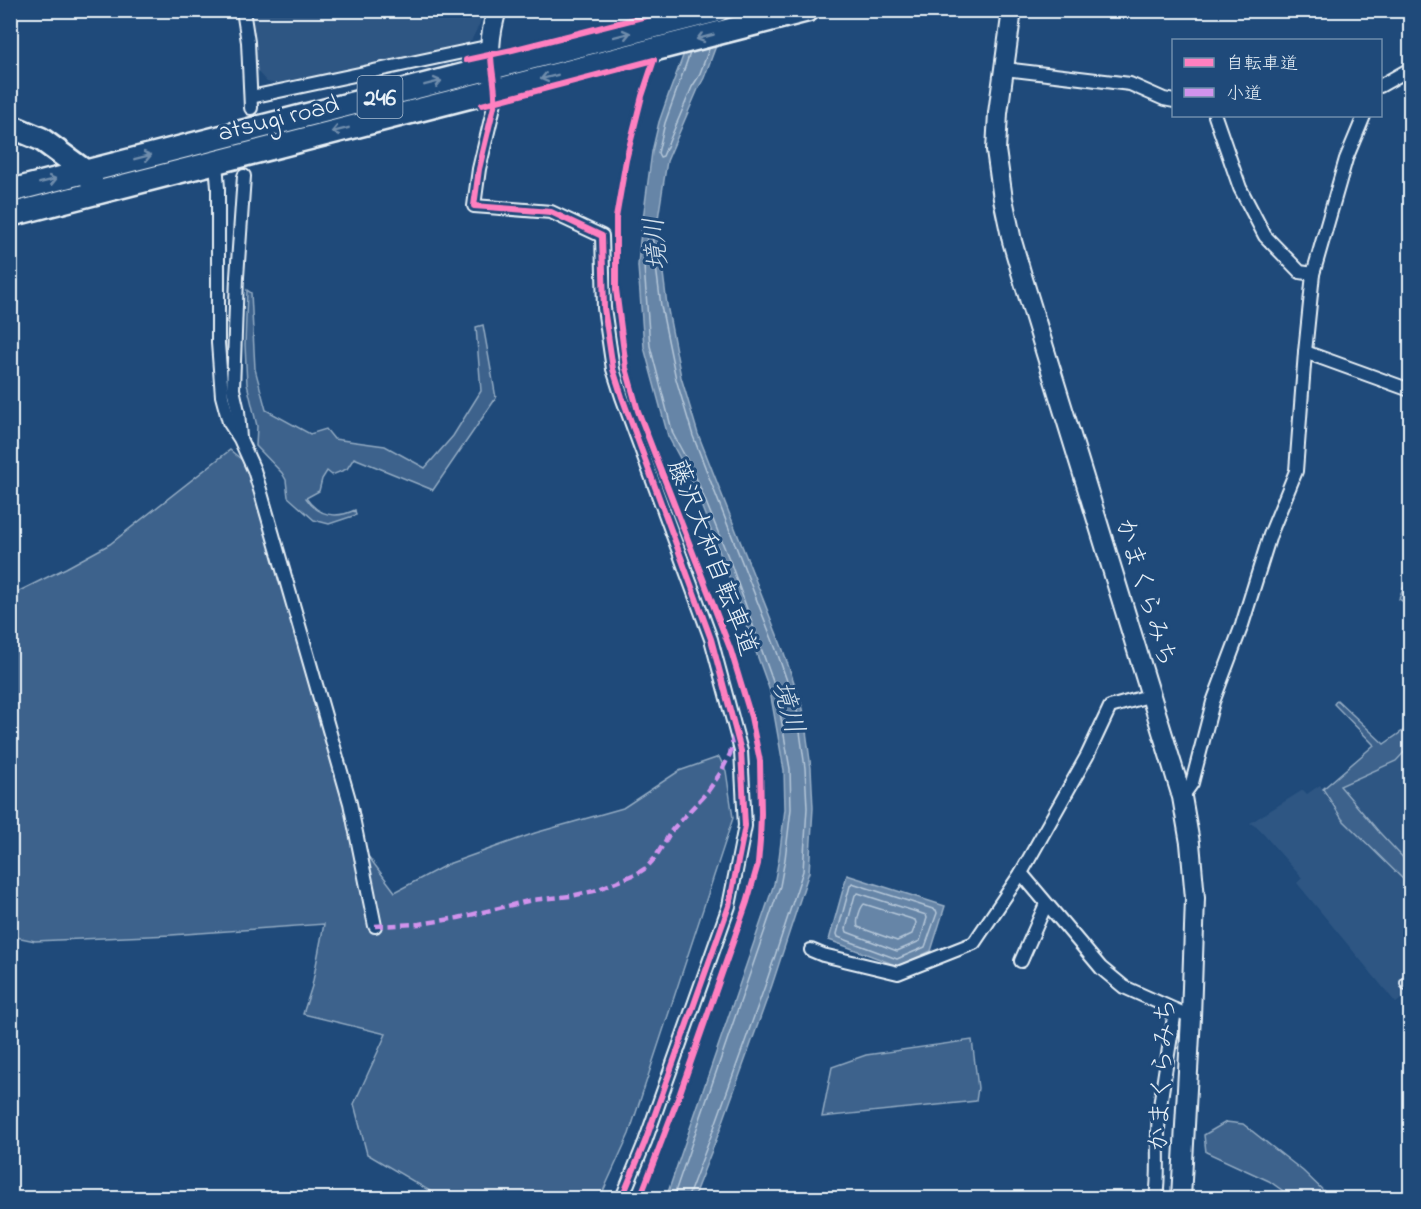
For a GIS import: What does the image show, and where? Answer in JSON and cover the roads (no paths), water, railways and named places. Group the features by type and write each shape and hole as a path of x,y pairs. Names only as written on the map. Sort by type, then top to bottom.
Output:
{"highway":[{"name":"atsugi road","path":"86,172 491,57 674,22 718,10"},
{"name":"atsugi road","path":"99,192 808,10"},
{"path":"10,126 41,139 86,172 99,192"},
{"name":"246","path":"10,191 86,172"},
{"name":"246","path":"10,217 99,192"}],"main road":[{"path":"495,91 491,57 492,27 497,10"},
{"name":"かまくらみち","path":"1012,10 998,113 996,150 1003,199 1012,241 1182,797 1190,843 1195,898 1183,1014 1181,1198"}],"street":[{"path":"243,10 248,42 251,102 491,57"},
{"path":"1005,69 1130,84 1172,101"},
{"path":"1382,85 1410,69"},
{"path":"495,91 495,102 479,169 474,206 551,212 602,236 604,308 613,369 711,639 741,751 745,826 729,906 645,1142 622,1198"},
{"path":"1215,117 1240,188 1265,236 1300,272 1313,274"},
{"path":"1182,797 1192,783 1213,702 1242,625 1270,535 1296,471 1313,274 1346,159 1364,117"},
{"path":"216,162 218,344 222,396 229,422 240,439 258,481 350,803 375,926"},
{"path":"240,439 238,411 233,389 244,176"},
{"path":"1305,352 1410,390"},
{"path":"811,950 898,973 974,943 1021,873 1087,756 1110,707 1152,695"},
{"path":"1021,873 1101,968 1124,987 1183,1014 1159,1116 1156,1198"},
{"path":"1021,961 1046,904"}],"water":[{"name":"境川","path":"700,11 729,11 704,78 667,161 657,225 667,305 681,377 698,434 783,650 803,709 811,768 813,808 809,872 772,985 720,1130 693,1198 666,1198 774,884 785,809 784,770 770,691 690,477 668,436 644,347 638,266 652,152 659,122"},
{"path":"847,875 945,906 931,951 898,966 829,940"}]}
